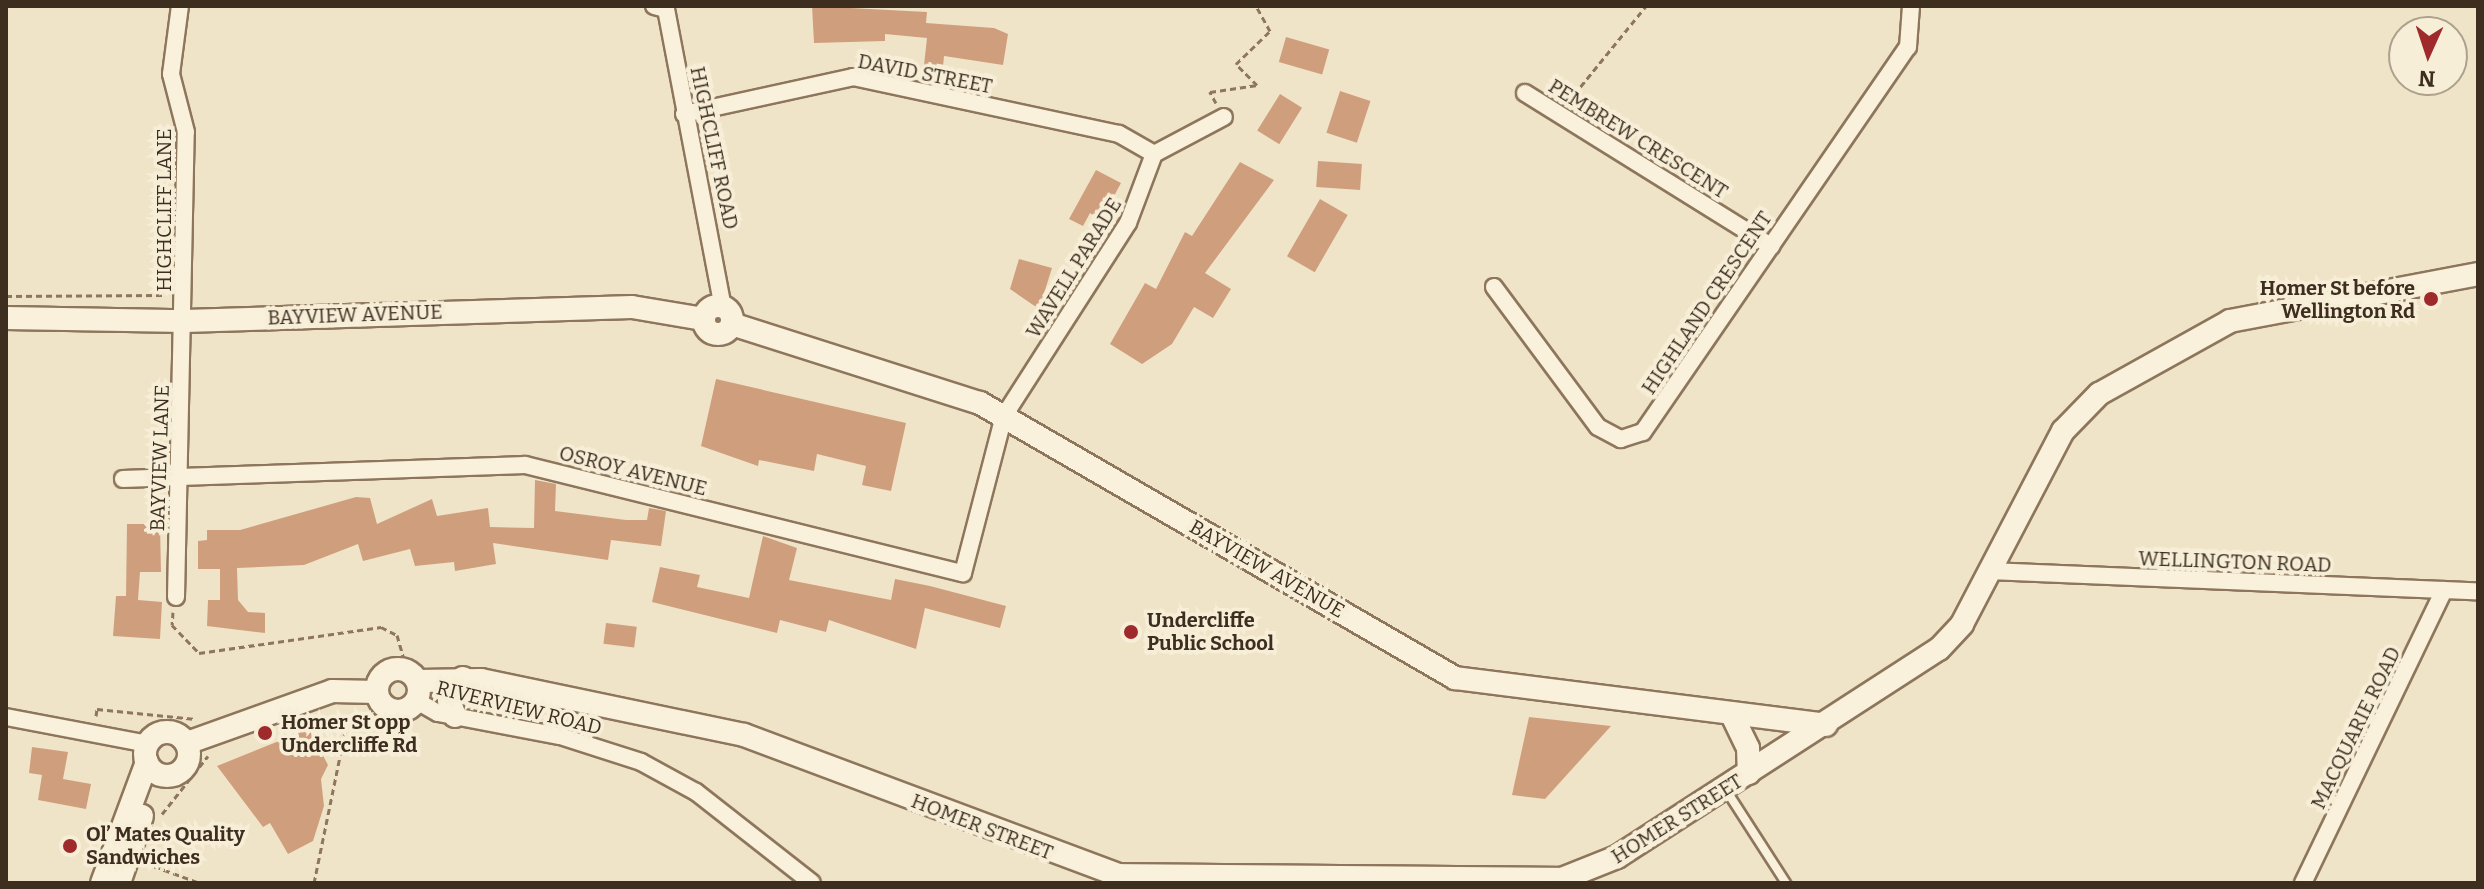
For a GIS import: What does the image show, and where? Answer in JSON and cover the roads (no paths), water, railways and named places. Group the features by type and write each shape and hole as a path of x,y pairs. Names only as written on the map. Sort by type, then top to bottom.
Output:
{"main road":[{"name":"HOMER STREET","path":"417,691 463,678 744,735 1079,866 1134,877 1562,879 1598,868 1726,790 1939,649 1991,571 2071,420 2185,341 2261,313 2478,274"},
{"name":"BAYVIEW AVENUE","path":"6,318 185,321 632,307 704,319 713,334 728,315 951,390 1004,416 1455,678 1826,725"},
{"path":"151,760 184,769 197,746 332,691 377,692 394,711 417,691 394,669 377,692"},
{"path":"455,716 449,700 463,678"},
{"path":"1731,713 1748,748 1749,773"},
{"path":"102,883 163,732 197,746"},
{"path":"129,878 151,760"}],"street":[{"name":"HIGHCLIFF LANE","path":"180,6 171,74 186,132 185,321"},
{"name":"HIGHCLIFF ROAD","path":"654,6 666,9 684,114 728,315"},
{"name":"HIGHLAND CRESCENT","path":"1494,287 1598,427 1621,439 1643,432 1908,47 1911,6"},
{"name":"DAVID STREET","path":"684,114 853,77 1119,134 1154,154"},
{"name":"PEMBREW CRESCENT","path":"1525,93 1771,246"},
{"path":"1154,154 1224,117"},
{"name":"WAVELL PARADE","path":"1004,416 1128,223 1154,154"},
{"name":"BAYVIEW LANE","path":"176,597 185,321"},
{"name":"OSROY AVENUE","path":"123,479 179,480 525,465 963,573 1004,416"},
{"name":"WELLINGTON ROAD","path":"1991,571 2478,591"},
{"name":"MACQUARIE ROAD","path":"2303,883 2444,590"},
{"name":"RIVERVIEW ROAD","path":"417,691 455,716 641,762 696,792 812,883"},
{"path":"6,717 151,760"}],"lane":[{"path":"1726,790 1786,883"}],"place":[{"name":"Homer St before Wellington Rd","path":"2431,299"},
{"name":"Undercliffe Public School","path":"1131,632"},
{"name":"Homer St opp Undercliffe Rd","path":"265,733"},
{"name":"Ol’ Mates Quality Sandwiches","path":"70,846"}]}
